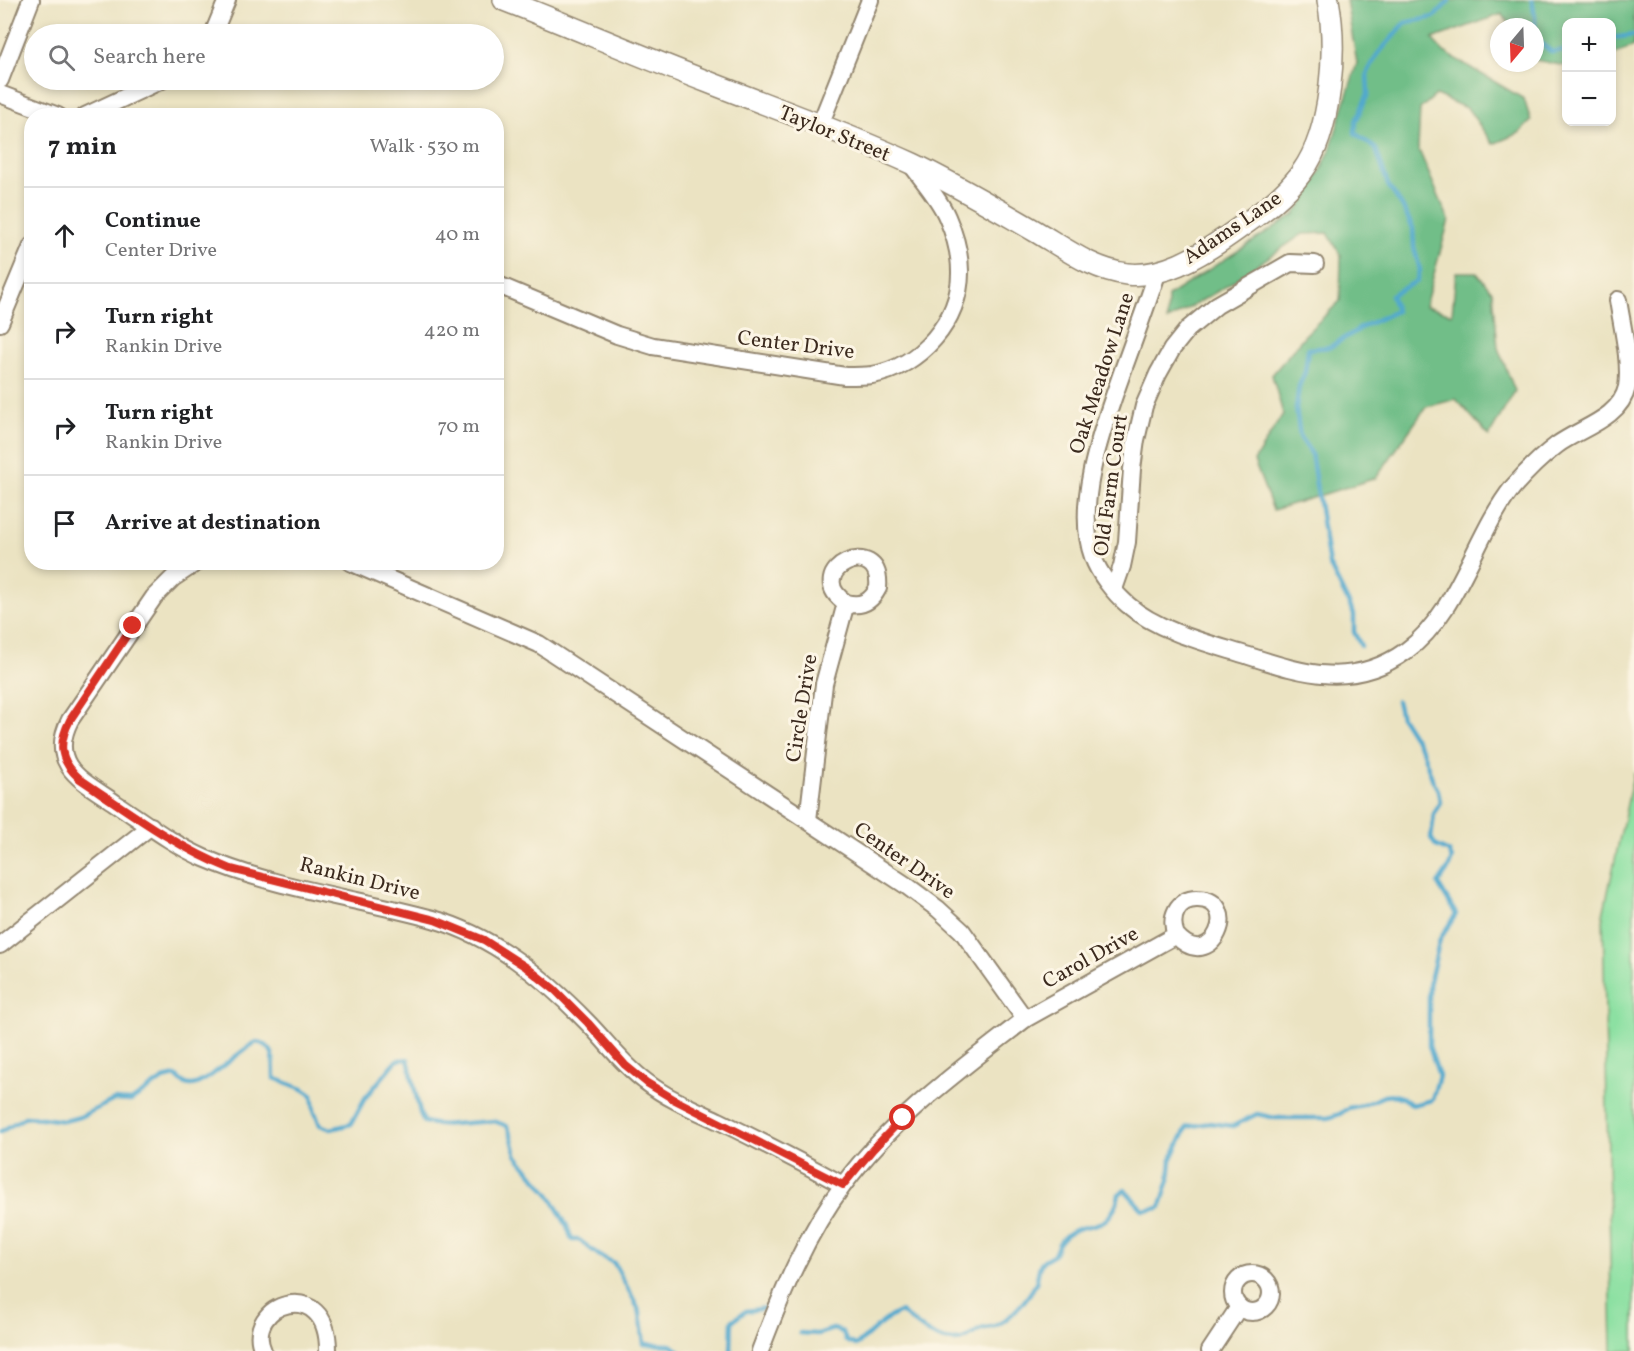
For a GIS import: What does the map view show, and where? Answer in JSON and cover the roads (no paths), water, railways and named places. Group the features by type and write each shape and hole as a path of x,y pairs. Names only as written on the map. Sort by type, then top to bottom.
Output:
{"street":[{"path":"0,80 31,0"},
{"path":"217,24 227,0"},
{"name":"Taylor Street","path":"504,0 820,125 911,164 962,189 1099,267 1131,275 1158,272"},
{"path":"820,125 870,0"},
{"name":"Adams Lane","path":"1158,272 1185,262 1216,244 1282,196 1304,170 1320,130 1329,88 1333,40 1328,0"},
{"path":"102,108 141,90"},
{"path":"0,94 37,108"},
{"name":"Center Drive","path":"504,287 617,335 653,346 844,376 873,375 904,363 924,350 940,333 956,297 960,272 958,255 947,217 911,164"},
{"name":"Old Farm Court","path":"1114,589 1128,542 1132,469 1144,406 1158,374 1173,349 1188,329 1217,305 1290,263 1315,264"},
{"path":"0,323 24,265"},
{"name":"Oak Meadow Lane","path":"1158,272 1097,449 1088,500 1087,521 1092,556 1100,572 1129,606 1163,626 1299,672 1328,675 1366,671 1406,651 1426,634 1439,617 1498,509 1514,487 1536,462 1558,444 1609,415 1620,402 1626,389 1628,371 1618,300"},
{"name":"Rankin Drive","path":"185,570 173,578 154,597 70,720 62,742 63,755 68,768 80,779 201,857 231,869 435,920 484,940 526,967 555,990 625,1065 647,1083 675,1100 843,1185"},
{"name":"Center Drive","path":"369,570 539,644 907,886 938,909 962,931 1026,1019"},
{"name":"Circle Drive","path":"808,820 824,684 846,603"},
{"path":"0,945 151,826"},
{"name":"Carol Drive","path":"1026,1019 1176,935"},
{"path":"760,1351 799,1258 817,1224 843,1185 903,1118 1026,1019"},
{"path":"260,1349 259,1335 266,1318 273,1310 284,1304 296,1303 319,1314 325,1325 328,1351"},
{"path":"1210,1351 1239,1307"}],"waterway":[{"path":"1361,646 1354,632 1354,614 1329,564 1311,453 1300,437 1296,408 1299,386 1305,372 1308,349 1330,347 1364,326 1396,311 1391,295 1417,281 1420,270 1414,247 1413,228 1388,185 1376,149 1355,133 1356,121 1368,94 1367,74 1377,55 1405,23 1434,17 1450,0"},
{"path":"1532,0 1535,39 1552,52 1562,51"},
{"path":"1616,37 1634,35"},
{"path":"800,1333 818,1334 833,1329 843,1332 846,1341 856,1345 884,1321 901,1312 937,1337 953,1341 965,1339 981,1329 1001,1323 1013,1313 1033,1289 1042,1262 1054,1254 1059,1243 1068,1234 1109,1217 1115,1208 1119,1194 1125,1190 1143,1210 1160,1208 1169,1180 1171,1160 1187,1127 1210,1123 1233,1126 1257,1114 1275,1118 1328,1118 1348,1108 1363,1105 1384,1096 1394,1095 1412,1105 1432,1100 1439,1076 1429,1046 1429,985 1440,939 1456,914 1438,884 1452,859 1449,852 1436,846 1431,838 1434,814 1440,802 1438,790 1422,750 1401,717 1397,701"},
{"path":"0,1132 25,1117 64,1121 80,1117 114,1100 131,1101 163,1079 176,1076 187,1085 199,1083 257,1042 268,1047 273,1055 274,1078 303,1089 312,1095 314,1110 320,1125 331,1129 351,1124 365,1098 397,1060 408,1059 424,1122 439,1125 494,1121 507,1126 516,1155 549,1194 572,1240 579,1240 600,1256 614,1263 640,1313 644,1344 670,1345 680,1351"},
{"path":"731,1351 732,1321 746,1311 766,1308"}]}
